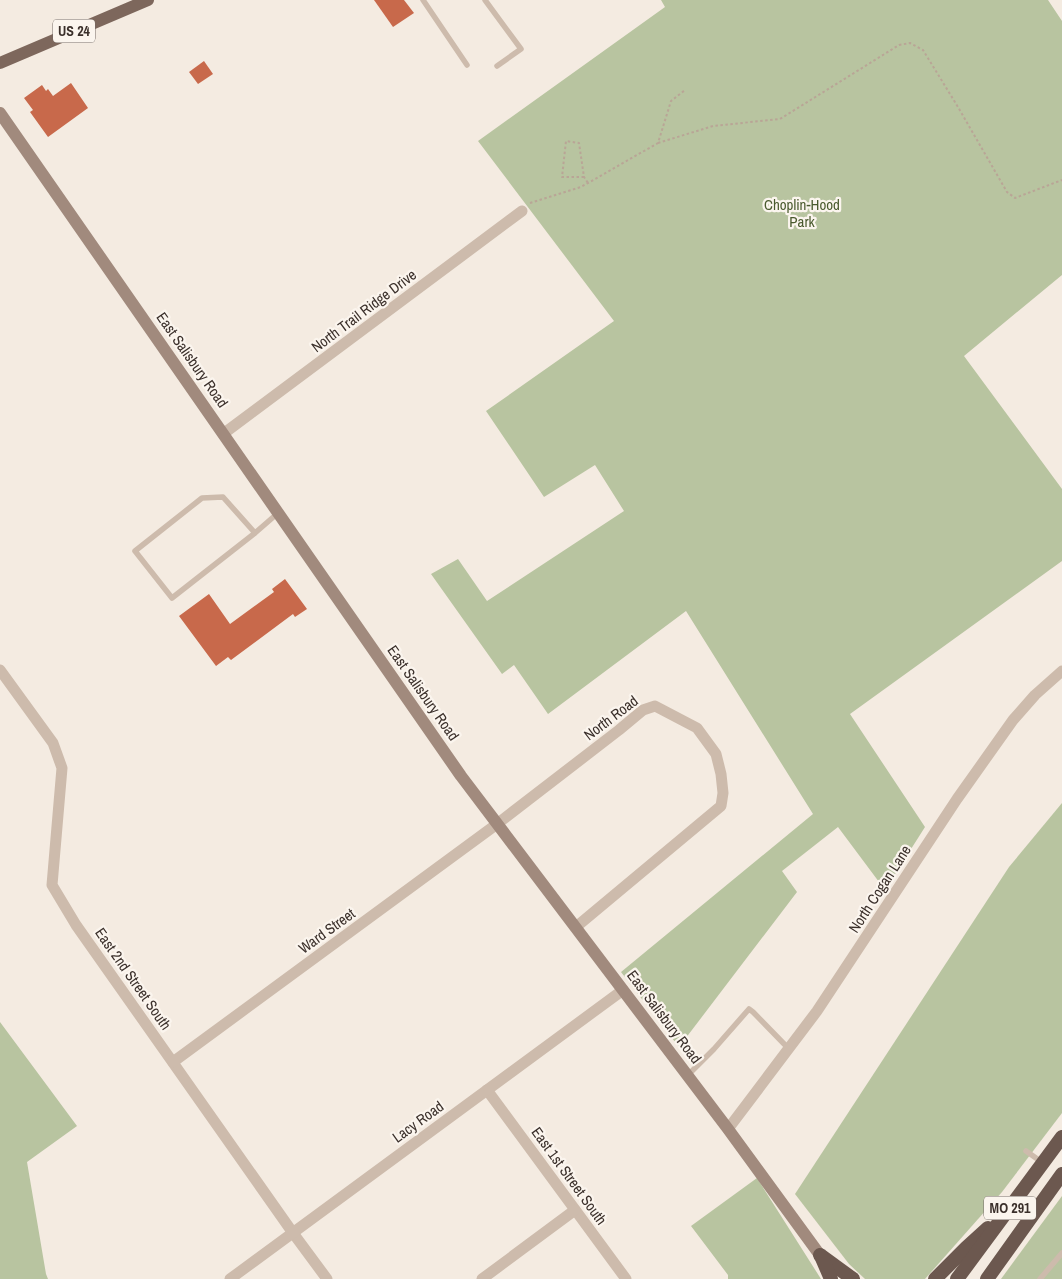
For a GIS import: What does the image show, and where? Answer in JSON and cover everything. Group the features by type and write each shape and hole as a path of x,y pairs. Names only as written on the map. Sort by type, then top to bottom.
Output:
{"highway":[{"name":"MO 291","path":"957,1279 1062,1137"},
{"name":"MO 291","path":"987,1279 1062,1174"},
{"path":"935,1279 966,1248 1009,1210"},
{"path":"820,1255 831,1279"},
{"path":"820,1255 853,1279"}],"main road":[{"name":"US 24","path":"0,63 148,0"},
{"name":"East Salisbury Road","path":"0,113 456,768 688,1075 836,1279"}],"street":[{"name":"North Trail Ridge Drive","path":"223,434 526,207"},
{"name":"East 2nd Street South","path":"0,670 53,743 62,768 52,885 76,924 327,1279"},
{"name":"North Cogan Lane","path":"728,1129 817,1011 957,799 1013,720 1035,695 1062,671"},
{"name":"North Road","path":"497,824 643,710 655,706 696,728 716,754 723,794 721,806 576,927"},
{"name":"Ward Street","path":"173,1062 497,824"},
{"name":"Lacy Road","path":"230,1279 623,990"},
{"name":"East 1st Street South","path":"487,1090 626,1279"},
{"path":"482,1279 575,1210"}],"lane":[{"path":"423,0 467,65"},
{"path":"486,0 521,49 497,66"},
{"path":"255,533 223,496 202,498 135,551 172,598 255,533 278,513"},
{"path":"688,1075 714,1050 749,1009 789,1049"},
{"path":"1026,1151 1043,1163"},
{"path":"1040,1279 1062,1253"}],"path":[{"path":"526,207 581,188 658,143 713,126 780,119 899,44 910,43 923,50 958,106 1007,192 1015,198 1062,180"},
{"path":"658,143 671,102 685,90"},
{"path":"584,177 562,177 566,141 580,143 584,177 588,183"}],"green space":[{"name":"Choplin-Hood Park","path":"661,0 1048,0 1062,21 1062,275 964,356 1062,489 1062,561 850,714 925,827 885,890 838,827 782,871 797,892 679,1047 621,972 813,814 686,611 548,714 514,665 502,674 431,574 458,559 487,601 624,511 595,465 544,497 486,411 614,321 478,141 665,7"},
{"path":"1062,803 1062,1113 1002,1192 925,1279 865,1279 849,1264 795,1194 1009,867"},
{"path":"0,1022 77,1126 27,1162 48,1279 0,1279"},
{"path":"757,1178 821,1279 728,1279 728,1275 691,1226"},
{"path":"1062,1196 1062,1279 1001,1279"}],"building":[{"path":"374,0 404,0 414,13 393,27"},
{"path":"204,61 213,74 198,84 189,72"},
{"path":"71,83 88,108 48,137 30,112 33,110 24,98 42,85 53,96"},
{"path":"285,579 307,609 295,617 293,614 231,660 228,657 216,666 179,616 209,594 230,624 274,592 272,589"}]}
